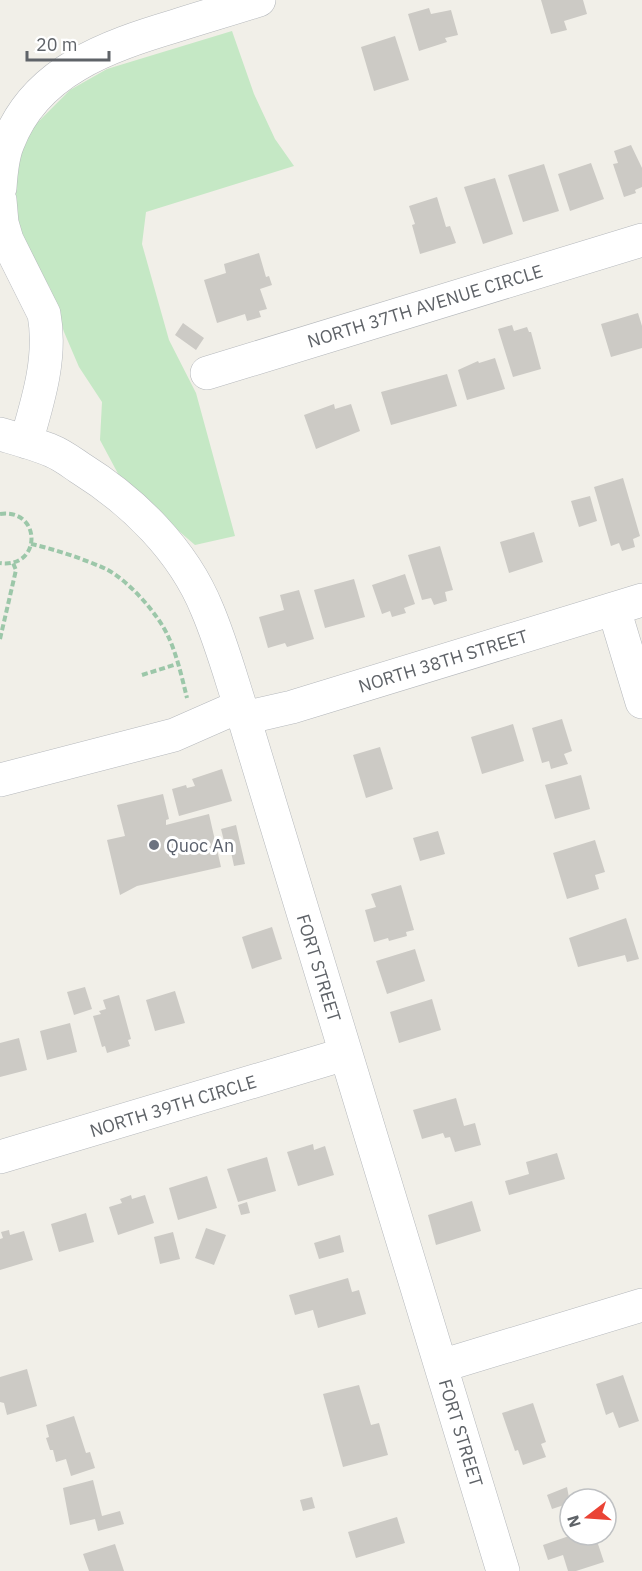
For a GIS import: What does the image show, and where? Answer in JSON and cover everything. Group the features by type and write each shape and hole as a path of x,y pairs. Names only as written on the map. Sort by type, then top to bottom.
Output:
{"street":[{"path":"0,188 2,164 8,143 23,113 42,90 70,67 131,39 259,0"},
{"path":"0,200 2,223 7,240 44,314 46,328 47,355 36,408 13,438"},
{"name":"NORTH 37TH AVENUE CIRCLE","path":"207,373 642,240"},
{"name":"FORT STREET","path":"13,438 53,452 104,483 140,514 171,549 192,580 207,609 242,712 503,1571"},
{"path":"628,604 642,702"},
{"name":"NORTH 38TH STREET","path":"0,780 174,735 242,712 292,707 628,604"},
{"name":"NORTH 39TH CIRCLE","path":"0,1157 345,1054"},
{"path":"441,1366 642,1305"}],"path":[{"path":"0,514 15,514 22,518 31,532 31,544 25,556 13,563 0,563"},
{"path":"31,544 106,570 121,579 143,600 169,637 194,727"},
{"path":"0,639 16,570 13,563"},
{"path":"142,675 177,664"}],"green space":[{"path":"232,31 254,94 275,139 294,166 146,212 142,244 169,340 196,393 235,536 195,545 123,483 100,440 102,402 79,367 64,332 50,288 22,243 13,208 15,174 21,153 34,126 70,90 107,69"}],"building":[{"path":"541,0 583,0 587,14 564,21 567,30 551,34"},
{"path":"429,8 431,14 451,10 458,35 445,38 447,42 419,51 408,14"},
{"path":"395,36 409,80 374,91 361,47"},
{"path":"631,145 642,168 642,187 635,190 636,193 624,197 613,164 618,163 614,151"},
{"path":"591,163 604,199 570,211 558,174"},
{"path":"544,164 559,211 523,222 508,175"},
{"path":"495,178 513,234 483,244 464,187"},
{"path":"437,197 446,227 450,226 456,243 420,254 412,225 415,224 409,206"},
{"path":"259,253 266,277 269,276 272,285 260,289 267,309 259,311 261,317 247,321 245,314 217,323 204,280 226,273 224,264"},
{"path":"638,313 642,326 642,348 611,357 601,324"},
{"path":"183,323 204,338 196,350 175,335"},
{"path":"512,325 514,331 527,327 531,332 541,369 513,377 498,329"},
{"path":"495,358 505,389 467,400 458,370 478,361 479,363"},
{"path":"447,374 457,406 391,425 381,392"},
{"path":"334,404 335,409 351,404 360,431 316,449 304,415"},
{"path":"623,478 640,536 633,539 635,547 622,551 619,543 611,546 594,487"},
{"path":"590,496 597,521 579,527 571,501"},
{"path":"534,532 543,562 509,573 500,542"},
{"path":"440,546 453,590 445,592 447,601 434,605 431,598 422,600 408,555"},
{"path":"405,574 415,604 404,608 406,613 392,617 390,611 382,614 372,585"},
{"path":"354,579 365,617 325,628 314,590"},
{"path":"299,590 314,639 287,647 285,643 268,648 259,617 284,610 280,595"},
{"path":"562,719 572,751 564,754 568,764 551,769 549,761 542,763 532,728"},
{"path":"513,724 524,761 482,774 471,737"},
{"path":"380,747 393,789 366,798 353,755"},
{"path":"222,769 232,801 179,816 172,789 186,785 187,788 195,786 192,779"},
{"path":"581,775 590,809 555,819 545,785"},
{"path":"163,794 169,819 166,820 166,825 209,814 221,867 137,886 120,895 107,840 125,836 117,805"},
{"path":"236,825 245,864 234,866 231,852 227,853 221,829"},
{"path":"438,831 445,854 420,861 413,838"},
{"path":"595,840 605,872 595,875 599,889 567,899 553,853"},
{"path":"401,885 414,930 406,932 407,936 374,942 365,910 376,907 371,894"},
{"path":"626,918 639,959 627,962 625,955 578,967 569,938"},
{"path":"272,927 282,959 252,969 242,937"},
{"path":"415,949 425,981 387,994 376,961"},
{"path":"85,987 92,1009 74,1015 67,992"},
{"path":"175,991 185,1023 155,1031 146,1000"},
{"path":"119,995 131,1039 128,1040 130,1046 107,1053 105,1046 102,1047 93,1016 101,1014 99,1011 106,1009 103,1000"},
{"path":"432,999 441,1030 399,1043 390,1012"},
{"path":"70,1023 77,1052 47,1060 40,1031"},
{"path":"19,1038 27,1070 0,1077 0,1043"},
{"path":"456,1098 464,1126 475,1123 481,1145 455,1152 450,1137 445,1138 443,1133 422,1139 413,1110"},
{"path":"313,1144 314,1150 325,1146 334,1175 298,1186 287,1152"},
{"path":"557,1153 565,1179 509,1195 505,1181 529,1174 526,1162"},
{"path":"267,1157 276,1191 238,1202 227,1169"},
{"path":"207,1176 217,1208 178,1220 169,1188"},
{"path":"131,1195 132,1199 145,1195 154,1223 118,1235 109,1207 122,1203 120,1199"},
{"path":"472,1201 481,1231 436,1245 428,1215"},
{"path":"247,1202 250,1213 241,1215 238,1205"},
{"path":"86,1213 94,1242 59,1252 51,1224"},
{"path":"206,1228 226,1235 214,1265 195,1258"},
{"path":"9,1230 10,1235 24,1231 33,1260 0,1270 0,1239 3,1238 1,1232"},
{"path":"173,1232 180,1259 160,1264 154,1237"},
{"path":"340,1235 344,1252 319,1259 314,1243"},
{"path":"348,1278 352,1292 359,1290 366,1314 318,1328 313,1310 295,1315 289,1295"},
{"path":"27,1369 37,1406 7,1415 4,1403 0,1402 0,1377"},
{"path":"623,1375 639,1421 619,1428 613,1412 606,1415 596,1384"},
{"path":"359,1385 371,1425 379,1423 388,1455 343,1467 323,1394"},
{"path":"533,1403 546,1442 541,1444 546,1457 523,1465 518,1450 515,1451 502,1413"},
{"path":"74,1416 86,1453 90,1452 95,1468 71,1476 66,1459 56,1462 53,1450 50,1450 46,1438 49,1437 46,1425"},
{"path":"93,1480 102,1516 120,1511 124,1524 98,1531 95,1519 70,1525 63,1488"},
{"path":"558,1491 558,1507 552,1509 547,1495"},
{"path":"312,1497 315,1508 303,1511 300,1500"},
{"path":"397,1517 405,1543 356,1558 348,1532"},
{"path":"558,1540 558,1547 599,1547 604,1562 576,1571 568,1571 563,1555 548,1560 543,1545"},
{"path":"115,1544 124,1571 89,1571 83,1554"}],"place":[{"name":"Quoc An","path":"154,845"}]}
